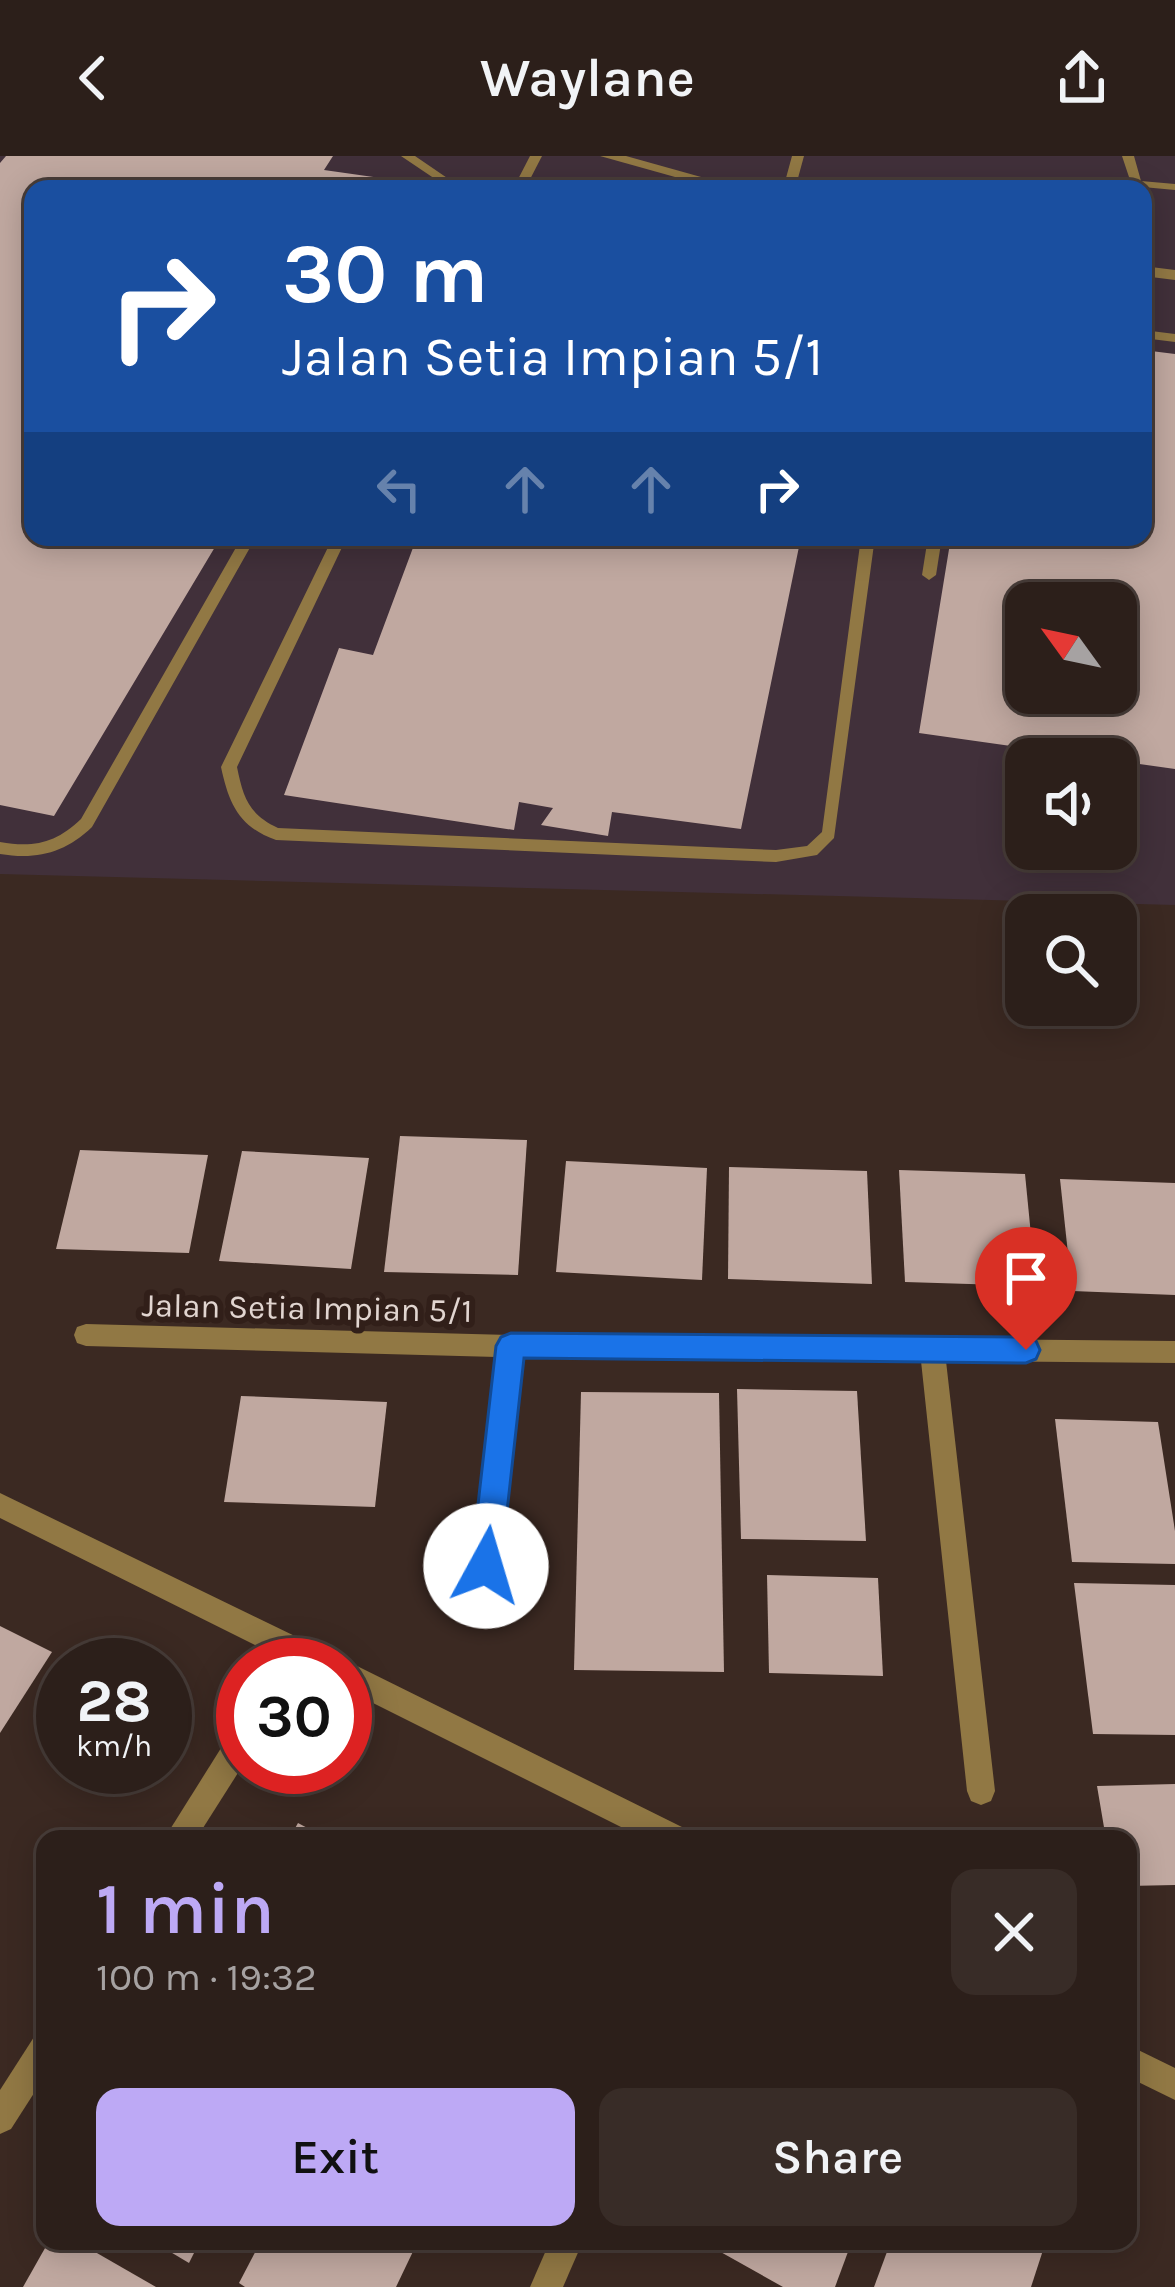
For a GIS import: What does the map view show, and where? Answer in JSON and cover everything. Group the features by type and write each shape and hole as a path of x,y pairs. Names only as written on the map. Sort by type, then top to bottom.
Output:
{"street":[{"path":"608,156 701,180"},
{"name":"Jalan Setia Impian 5/1","path":"86,1335 511,1346 1175,1352"},
{"path":"486,1566 511,1346"},
{"path":"932,1349 981,1791"},
{"path":"0,1505 259,1638"},
{"path":"372,1688 658,1830"},
{"path":"185,1830 216,1781"},
{"path":"0,2118 36,2062"},
{"path":"1137,2065 1175,2084"},
{"path":"546,2287 563,2250"}],"lane":[{"path":"407,156 446,180"},
{"path":"0,848 29,854 50,849 70,840 86,823 244,546"},
{"path":"336,546 229,767 236,806 251,825 276,833 776,856 811,851 829,835 867,546"},
{"path":"929,574 934,546"}],"shaded area":[{"path":"0,156 1175,156 1175,905 1137,904 1137,894 1005,894 1005,901 0,874"}],"building":[{"path":"6,156 333,156 324,170 395,180 24,180 24,546 216,546 54,816 0,805 0,163"},
{"path":"1152,351 1175,354 1175,769 1137,764 1137,738 1005,738 1005,745 919,733 950,546 1152,546"},
{"path":"414,546 799,546 741,829 612,812 608,836 541,825 553,808 519,802 514,830 284,795 339,648 373,655"},
{"path":"400,1136 527,1140 518,1275 384,1272"},
{"path":"80,1150 208,1155 189,1253 56,1249"},
{"path":"242,1151 369,1158 351,1269 219,1261"},
{"path":"566,1161 707,1168 702,1280 556,1272"},
{"path":"729,1167 867,1171 872,1284 728,1279"},
{"path":"899,1170 1025,1174 1036,1286 905,1282"},
{"path":"1060,1179 1175,1183 1175,1295 1072,1291"},
{"path":"737,1389 857,1391 866,1541 741,1539"},
{"path":"581,1392 719,1393 724,1672 574,1670"},
{"path":"241,1396 387,1402 375,1507 224,1502"},
{"path":"1055,1419 1158,1422 1175,1531 1175,1564 1072,1562"},
{"path":"767,1575 878,1578 883,1676 769,1673"},
{"path":"1074,1583 1175,1585 1175,1735 1093,1734"},
{"path":"0,1626 36,1644 36,1677 0,1733"},
{"path":"1175,1784 1175,1885 1137,1886 1137,1830 1104,1830 1097,1786"},
{"path":"44,2250 92,2250 156,2287 23,2287"},
{"path":"167,2250 196,2250 189,2263"},
{"path":"256,2250 414,2250 396,2287 245,2287 239,2283"},
{"path":"717,2250 849,2250 835,2287 783,2287"},
{"path":"888,2250 1043,2250 1031,2287 874,2287"}],"route":[{"path":"486,1566 511,1346 1026,1350"}]}
